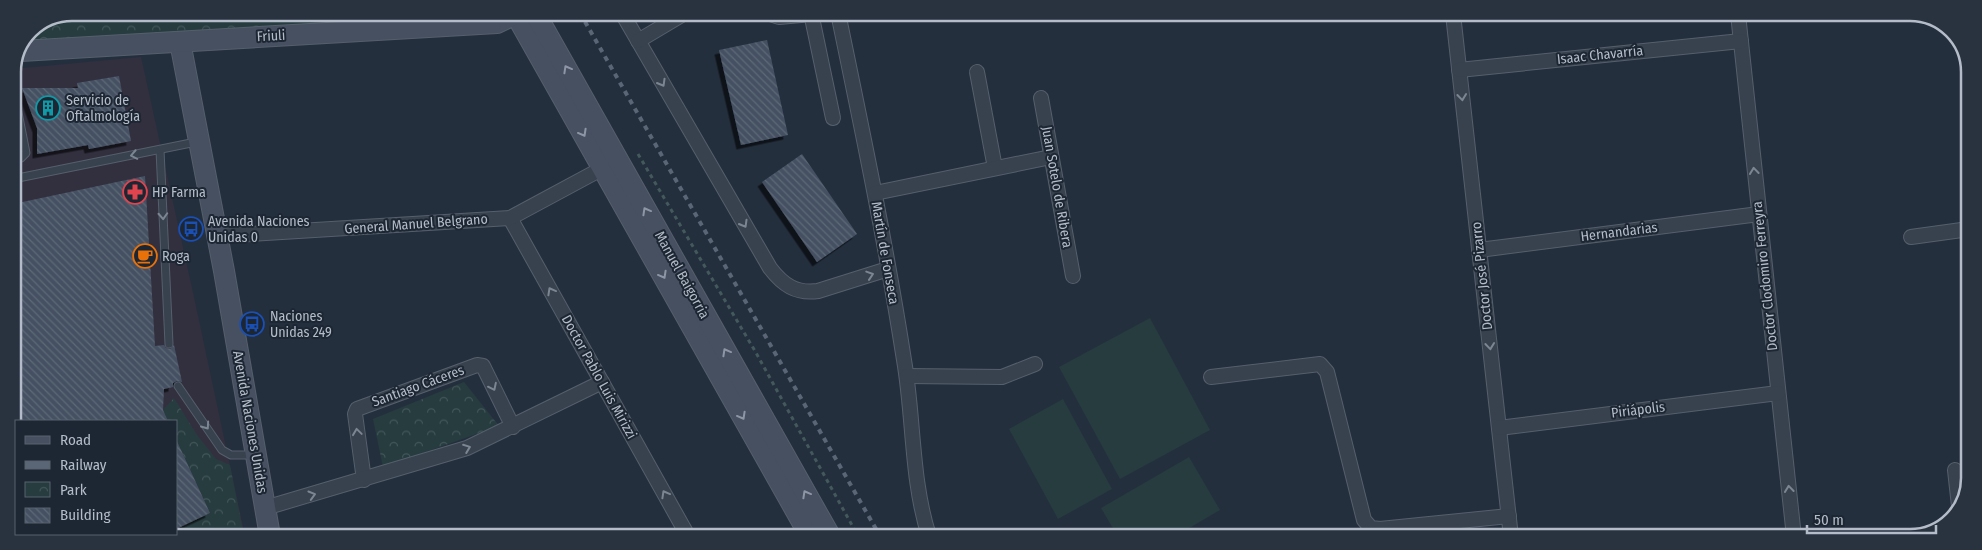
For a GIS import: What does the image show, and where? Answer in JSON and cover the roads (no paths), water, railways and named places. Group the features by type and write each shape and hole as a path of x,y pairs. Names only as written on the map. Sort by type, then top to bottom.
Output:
{"main road":[{"name":"Friuli","path":"26,51 500,21"},
{"name":"Manuel Baigorria","path":"525,21 602,168 806,529"},
{"name":"Manuel Baigorria","path":"526,21 826,529"},
{"name":"Avenida Naciones Unidas","path":"180,42 218,236 269,529"}],"street":[{"path":"627,21 770,268 779,280 798,291 818,291 888,269"},
{"path":"638,41 671,21"},
{"path":"812,21 833,118"},
{"name":"Martín de Fonseca","path":"840,21 875,193 907,376 919,495 927,529"},
{"name":"Doctor José Pizarro","path":"1454,21 1510,529"},
{"name":"Doctor Clodomiro Ferreyra","path":"1739,21 1793,529"},
{"name":"Isaac Chavarría","path":"1459,70 1741,41"},
{"path":"976,72 995,168"},
{"name":"Juan Sotelo de Ribera","path":"1041,98 1073,276"},
{"path":"875,193 1051,157"},
{"name":"General Manuel Belgrano","path":"218,236 510,218 602,168"},
{"name":"Hernandarias","path":"1479,250 1759,214"},
{"name":"Doctor Pablo Luis Mirizzi","path":"510,218 684,529"},
{"path":"1910,237 1961,230"},
{"path":"907,376 1002,377 1035,364"},
{"path":"1211,377 1320,364 1327,372 1364,520 1371,528 1380,529 1509,516"},
{"name":"Santiago Cáceres","path":"364,480 355,414 357,409 477,365 483,366 513,427"},
{"path":"265,508 446,456 484,442 602,382"},
{"name":"Piriápolis","path":"1499,428 1778,393"},
{"path":"1955,470 1958,495"}],"lane":[{"path":"21,129 26,153 21,158"},
{"path":"21,177 199,142"},
{"path":"160,150 169,344"},
{"path":"178,386 222,450 231,455 256,455"}],"railway":[{"path":"585,21 876,529"}],"place":[{"name":"Servicio de Oftalmología","path":"48,108"},
{"name":"HP Farma","path":"135,192"},
{"name":"Avenida Naciones Unidas 0","path":"191,229"},
{"name":"Roga","path":"145,256"},
{"name":"Naciones Unidas 249","path":"252,324"}]}
